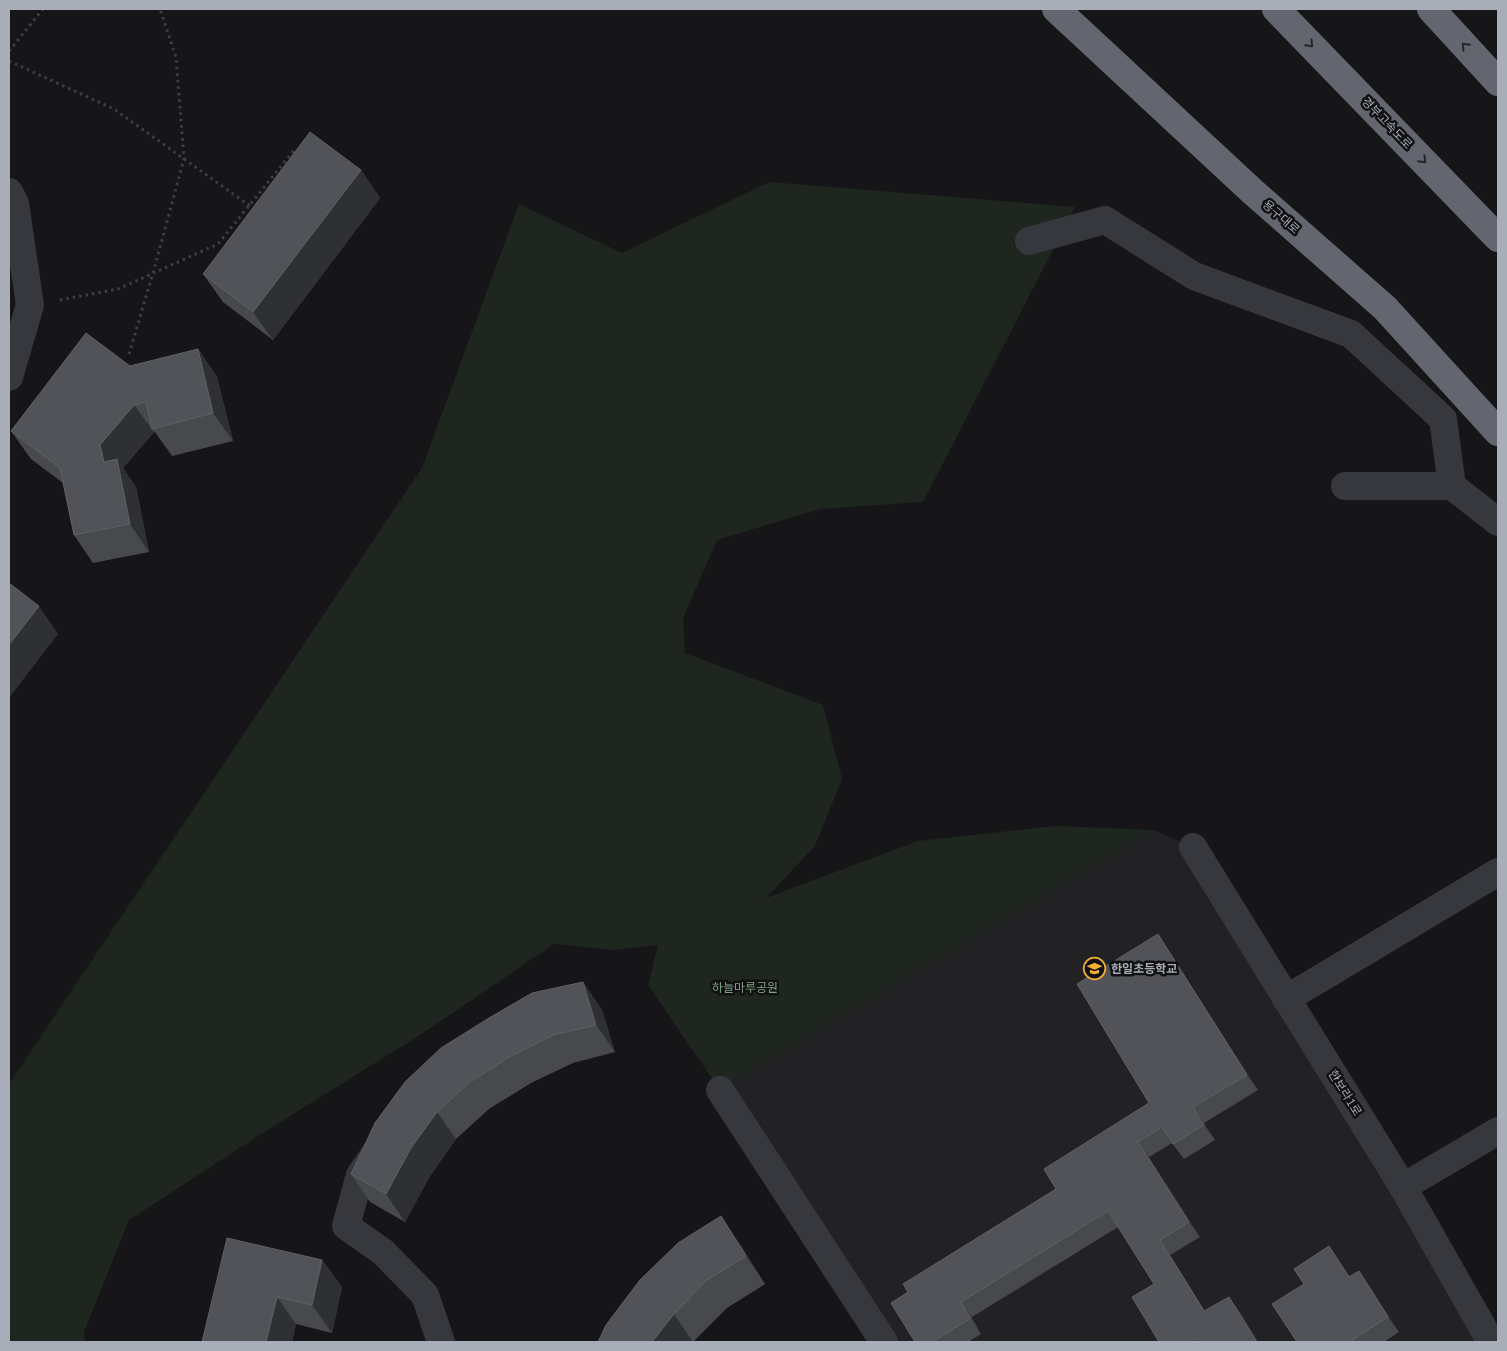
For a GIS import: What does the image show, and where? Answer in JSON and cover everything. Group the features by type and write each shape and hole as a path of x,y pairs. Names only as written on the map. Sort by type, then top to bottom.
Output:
{"highway":[{"name":"용구대로","path":"1056,9 1253,192 1385,308 1498,432"},
{"name":"경부고속도로","path":"1276,9 1498,238"},
{"path":"1431,9 1498,82"}],"street":[{"path":"9,192 15,203 30,306 9,377"},
{"path":"1029,241 1105,220 1194,276 1352,334 1443,419 1452,486"},
{"path":"1345,486 1452,486 1498,522"},
{"name":"한보라1로","path":"1193,847 1403,1187 1492,1342"},
{"path":"1286,999 1498,872"},
{"path":"720,1090 884,1342"},
{"path":"391,1130 360,1175 346,1226 383,1252 425,1295 441,1342"},
{"path":"1403,1187 1498,1131"}],"path":[{"path":"9,51 43,9"},
{"path":"129,354 184,159 176,57 160,9"},
{"path":"9,61 114,109 250,206"},
{"path":"30,306 118,289 218,244 296,149"}],"shaded area":[{"name":"한일초등학교","path":"1153,830 1193,847 1491,1342 884,1342 720,1090"}],"green space":[{"name":"하늘마루공원","path":"769,182 1075,207 923,502 820,509 717,540 683,618 685,653 823,705 842,779 815,846 766,898 918,841 1055,826 1153,830 720,1090 648,985 658,945 613,950 554,944 420,1035 266,1131 129,1220 84,1332 85,1342 9,1342 9,1084 422,468 519,204 622,253"}],"building":[{"path":"310,132 361,170 253,312 203,274"},
{"path":"86,333 130,366 198,349 213,413 152,429 146,402 134,405 100,445 104,462 117,459 130,524 74,535 60,468 11,431"},
{"path":"9,583 39,606 9,645"},
{"path":"1158,934 1247,1075 1193,1107 1204,1125 1173,1144 1162,1127 1138,1142 1189,1222 1160,1240 1204,1311 1229,1297 1257,1342 1199,1342 1196,1338 1189,1342 1159,1342 1132,1297 1154,1284 1108,1211 961,1302 971,1318 932,1342 915,1342 891,1303 908,1292 903,1284 1056,1189 1044,1169 1149,1103 1077,984"},
{"path":"583,982 596,1025 553,1035 511,1056 470,1082 437,1112 411,1148 386,1194 351,1174 375,1123 405,1082 441,1048 532,993"},
{"path":"721,1216 746,1256 707,1280 674,1314 652,1342 598,1342 606,1325 640,1280 678,1243"},
{"path":"227,1238 322,1260 312,1305 277,1297 266,1342 202,1342"},
{"path":"1329,1246 1349,1277 1359,1271 1388,1317 1352,1340 1354,1342 1317,1342 1315,1339 1311,1342 1297,1342 1272,1304 1304,1284 1294,1269"}],"place":[{"name":"한일초등학교","path":"1095,969"}]}
